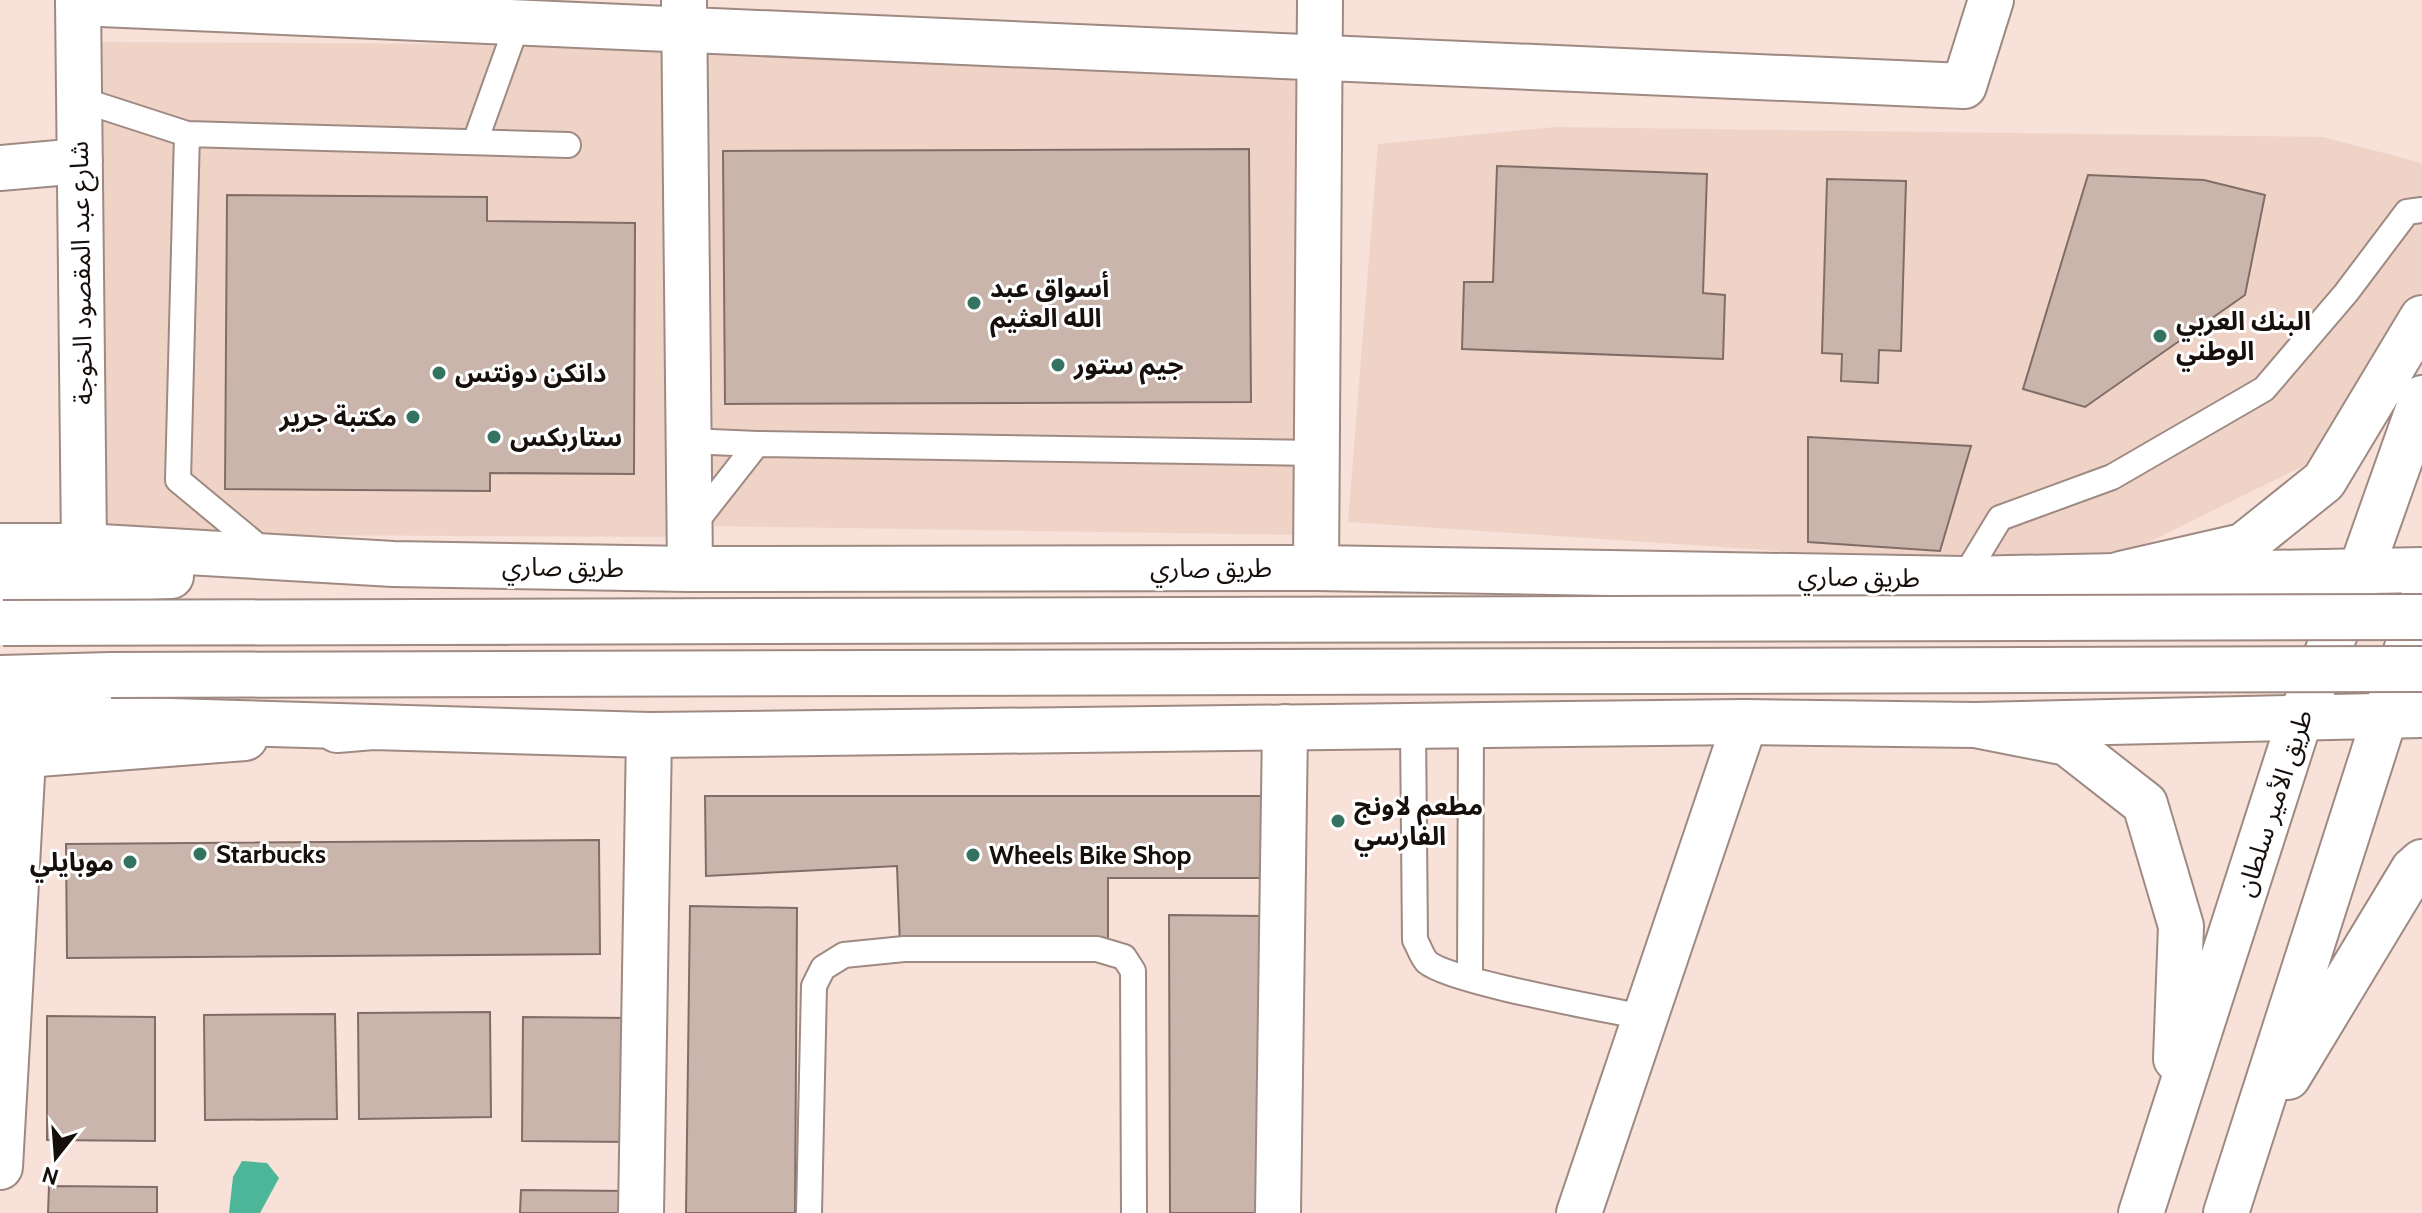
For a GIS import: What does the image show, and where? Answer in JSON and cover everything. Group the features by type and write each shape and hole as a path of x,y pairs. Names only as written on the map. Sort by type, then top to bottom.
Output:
{"main road":[{"path":"1316,568 1320,0"},
{"path":"78,1 518,22 684,14 1320,57 1964,86 1991,0"},
{"name":"شارع عبد المقصود الخوجة","path":"78,1 84,546"},
{"path":"684,14 690,549"},
{"path":"0,168 80,161"},
{"path":"2121,574 2243,546 2324,481 2422,318"},
{"name":"طريق الأمير سلطان","path":"2141,1213 2301,716 2360,573 2422,398"},
{"name":"طريق صاري","path":"0,546 84,546 393,564 690,549 1316,568 1963,579 2422,570"},
{"path":"1,610 393,564"},
{"path":"1963,579 2149,604 2168,622 2184,646 2183,656 2160,687 1975,725"},
{"path":"2226,1213 2405,715 2422,601"},
{"name":"طريق صاري","path":"1,610 2422,617"},
{"path":"0,678 111,675 2422,669"},
{"path":"0,716 649,735 1745,722 1975,725 2405,715"},
{"path":"1579,1213 1745,722"},
{"path":"1975,725 2067,743 2145,804 2181,926 2175,1114"},
{"path":"0,1167 12,758 373,727"},
{"path":"1278,1213 1285,727"},
{"path":"641,1213 649,735"},
{"path":"2250,1141 2413,870 2422,862"}],"lane":[{"path":"475,142 518,22"},
{"path":"79,99 187,134 568,145"},
{"path":"187,134 178,480 271,557"},
{"path":"1963,579 2000,518 2112,477 2264,389 2346,293 2407,212 2422,210"},
{"path":"689,441 1316,453"},
{"path":"690,549 757,444"},
{"path":"1470,978 1471,727"},
{"path":"1413,728 1415,940 1426,961 1470,978 1643,1017"},
{"path":"809,1213 814,986 823,968 844,955 919,949 1097,949 1124,957 1133,971 1134,1213"}],"shaded area":[{"path":"96,42 670,45 670,537 96,534"},
{"path":"702,52 1306,71 1302,535 705,526"},
{"path":"1556,127 2323,137 2422,163 2422,289 2403,372 2305,465 2131,551 1912,560 1348,522 1378,144"},
{"path":"242,1161 267,1163 279,1178 260,1213 229,1213 233,1177"}],"building":[{"path":"1249,149 1251,402 725,404 723,151"},
{"path":"1497,166 1707,174 1703,293 1725,295 1723,359 1462,349 1464,282 1493,282"},
{"path":"2088,175 2204,180 2265,195 2245,295 2085,407 2023,389"},
{"path":"1827,179 1906,181 1901,351 1879,350 1878,383 1841,381 1842,354 1822,353"},
{"path":"227,195 487,197 487,221 635,223 634,474 490,473 490,491 225,489"},
{"path":"1808,437 1971,446 1940,551 1808,542"},
{"path":"705,796 1263,796 1263,878 1108,878 1108,945 900,945 897,866 706,876"},
{"path":"599,840 600,954 67,958 66,844"},
{"path":"690,906 797,908 795,1213 686,1213"},
{"path":"1169,915 1263,916 1264,1213 1170,1213"},
{"path":"490,1012 491,1117 359,1119 358,1013"},
{"path":"335,1014 337,1119 205,1120 204,1015"},
{"path":"47,1016 155,1017 155,1141 47,1140"},
{"path":"523,1017 631,1018 630,1142 522,1141"},
{"path":"49,1186 157,1187 157,1213 48,1213"},
{"path":"521,1190 629,1191 629,1213 520,1213"}],"place":[{"name":"أسواق عبد الله العثيم","path":"974,303"},
{"name":"البنك العربي الوطني","path":"2160,336"},
{"name":"جيم ستور","path":"1058,365"},
{"name":"دانكن دونتس","path":"439,373"},
{"name":"مكتبة جرير","path":"413,417"},
{"name":"ستاربكس","path":"494,437"},
{"name":"مطعم لاونج الفارسي","path":"1338,821"},
{"name":"Starbucks","path":"200,854"},
{"name":"Wheels Bike Shop","path":"973,855"},
{"name":"موبايلي","path":"130,862"}]}
